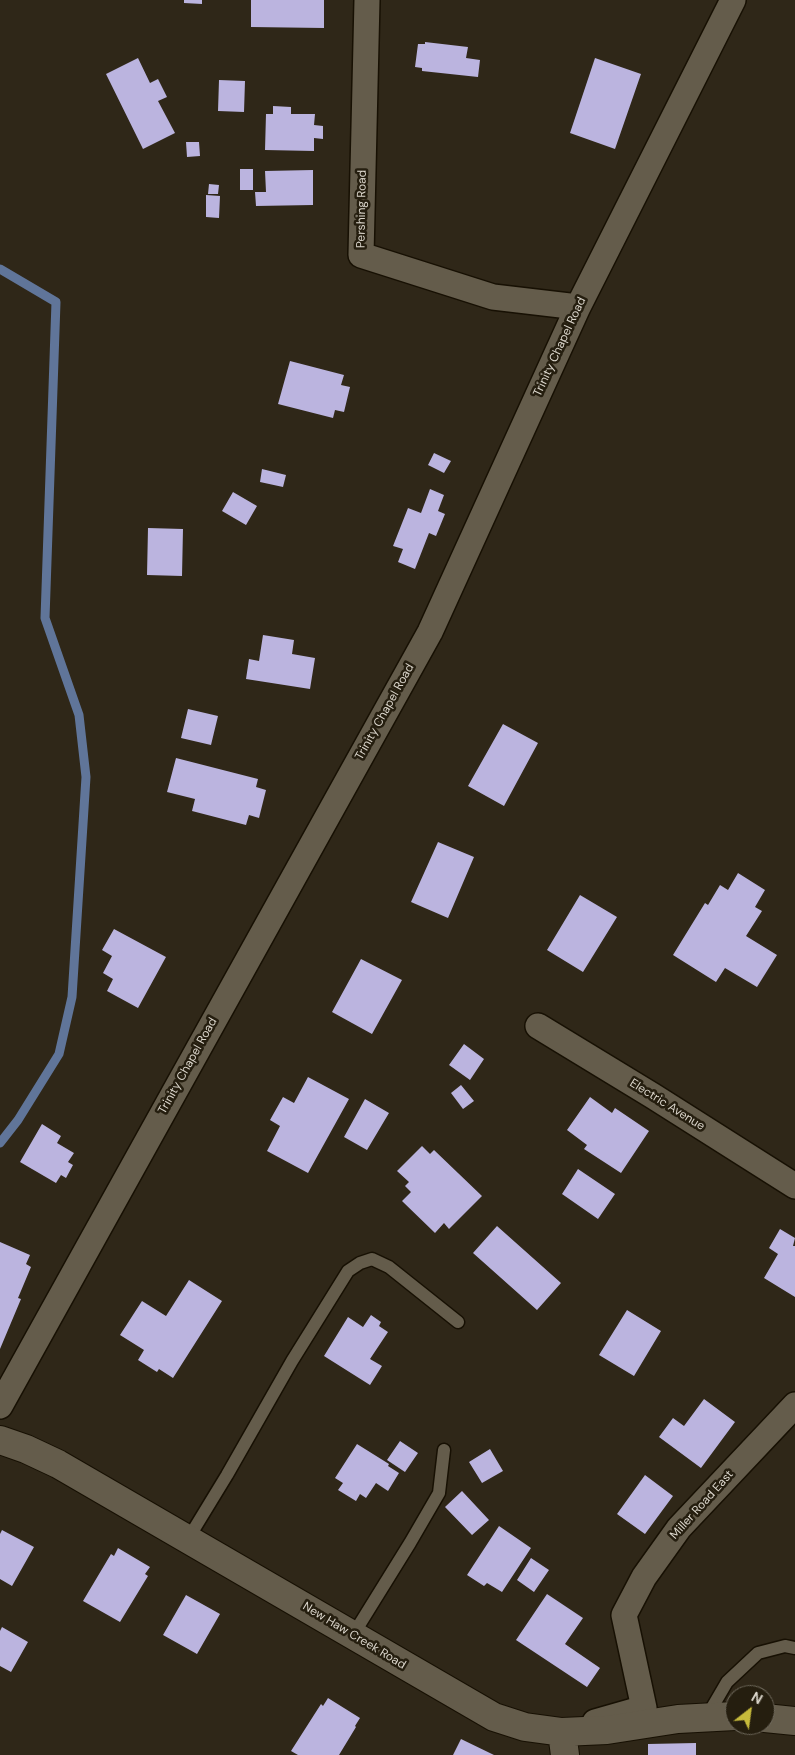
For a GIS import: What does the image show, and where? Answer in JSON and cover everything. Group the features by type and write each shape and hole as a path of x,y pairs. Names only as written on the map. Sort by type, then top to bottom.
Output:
{"street":[{"name":"Pershing Road","path":"367,0 361,255 494,297 578,307"},
{"name":"Trinity Chapel Road","path":"0,1406 430,632 578,307 733,0"},
{"name":"Electric Avenue","path":"538,1026 795,1186"},
{"name":"Miller Road East","path":"563,1744 644,1708 624,1615 644,1576 679,1528 795,1405"},
{"name":"New Haw Creek Road","path":"0,1440 26,1449 58,1464 494,1717 525,1727 563,1744 607,1730 678,1719 725,1717"},
{"path":"775,1719 795,1721"}],"lane":[{"path":"188,1539 227,1476 292,1361 348,1271 360,1263 372,1259 389,1267 458,1322"},
{"path":"354,1635 439,1493 444,1450"},
{"path":"706,1718 727,1682 758,1653 785,1646 795,1648"}],"building":[{"path":"184,0 202,0 202,4 184,3"},
{"path":"251,0 324,0 324,28 251,27"},
{"path":"425,42 468,47 466,58 480,60 478,77 422,71 422,68 415,67 418,44 425,44"},
{"path":"138,58 150,83 158,79 167,97 158,101 175,133 143,149 106,74"},
{"path":"595,58 641,74 615,149 570,133"},
{"path":"219,80 245,81 244,112 218,111"},
{"path":"273,106 291,107 291,114 315,114 314,125 323,126 323,139 314,138 314,151 265,150 266,114 273,114"},
{"path":"186,142 199,142 200,156 187,157"},
{"path":"240,169 253,169 253,190 240,190"},
{"path":"313,170 313,205 256,206 255,192 266,192 265,171"},
{"path":"209,184 219,185 218,194 208,194"},
{"path":"206,195 220,196 219,218 206,217"},
{"path":"290,361 344,375 341,385 350,387 344,412 335,410 333,418 278,404"},
{"path":"434,453 451,461 444,473 428,465"},
{"path":"262,469 286,475 283,487 260,482"},
{"path":"430,489 444,495 438,511 445,514 436,536 429,533 415,569 398,562 403,549 393,546 408,508 421,513"},
{"path":"233,492 257,506 246,525 222,511"},
{"path":"148,528 183,529 182,576 147,575"},
{"path":"263,635 294,640 292,654 315,658 310,689 246,679 249,659 259,661"},
{"path":"188,709 218,716 211,745 181,738"},
{"path":"503,724 538,743 504,806 468,786"},
{"path":"176,758 258,779 256,787 266,790 259,818 249,815 246,825 192,811 195,799 167,792"},
{"path":"438,842 474,857 448,918 411,902"},
{"path":"738,873 765,890 755,907 762,911 746,936 777,955 757,987 725,968 716,982 673,955 705,903 708,905 720,885 728,890"},
{"path":"580,895 617,917 583,972 547,950"},
{"path":"114,929 166,957 138,1008 107,991 113,979 103,973 112,956 102,950"},
{"path":"361,959 402,980 372,1034 332,1012"},
{"path":"464,1044 484,1059 470,1080 449,1065"},
{"path":"308,1077 349,1099 308,1173 267,1151 280,1126 270,1120 283,1097 294,1103"},
{"path":"461,1085 474,1101 463,1109 451,1093"},
{"path":"590,1097 612,1113 615,1108 649,1131 621,1173 584,1149 587,1145 567,1130"},
{"path":"365,1099 389,1113 367,1150 344,1137"},
{"path":"42,1124 61,1136 57,1143 74,1153 68,1162 73,1165 66,1178 61,1175 56,1183 20,1162"},
{"path":"422,1146 430,1154 434,1150 482,1196 449,1229 444,1223 435,1233 402,1201 411,1192 405,1186 409,1182 397,1171"},
{"path":"578,1169 615,1194 598,1219 562,1194"},
{"path":"497,1226 561,1283 537,1310 473,1253"},
{"path":"780,1229 795,1238 793,1246 795,1246 795,1297 764,1278 778,1254 769,1248"},
{"path":"0,1242 30,1255 26,1264 31,1267 18,1298 21,1299 0,1349"},
{"path":"189,1280 222,1301 173,1378 159,1369 157,1372 138,1360 144,1350 120,1335 142,1301 166,1316"},
{"path":"627,1310 661,1331 634,1376 599,1355"},
{"path":"371,1315 381,1322 379,1326 388,1332 370,1359 382,1366 370,1385 324,1356 348,1317 363,1327"},
{"path":"704,1399 735,1422 701,1468 659,1437 673,1418 684,1426"},
{"path":"400,1441 418,1453 405,1472 387,1460"},
{"path":"357,1444 389,1464 388,1466 399,1473 388,1491 376,1483 366,1498 360,1494 356,1501 338,1490 343,1483 335,1478"},
{"path":"490,1449 503,1471 482,1483 469,1462"},
{"path":"645,1475 673,1496 645,1534 617,1514"},
{"path":"462,1491 489,1520 472,1535 445,1507"},
{"path":"499,1526 531,1548 502,1592 487,1583 484,1586 467,1575"},
{"path":"2,1530 34,1547 12,1586 0,1579 0,1534"},
{"path":"118,1548 150,1567 145,1574 148,1576 120,1622 83,1601 111,1554 114,1556"},
{"path":"531,1558 549,1570 534,1592 517,1580"},
{"path":"547,1594 583,1618 565,1644 600,1668 587,1687 516,1640"},
{"path":"186,1595 220,1614 197,1654 163,1635"},
{"path":"2,1627 28,1642 11,1672 0,1666 0,1631"},
{"path":"328,1698 360,1718 339,1755 298,1755 291,1751 321,1704 323,1706"},
{"path":"461,1739 494,1755 453,1755"},
{"path":"696,1743 696,1755 648,1755 648,1744"}],"waterway":[{"path":"0,269 56,302 45,618 79,715 86,777 72,997 59,1054 18,1120 0,1143"}]}
